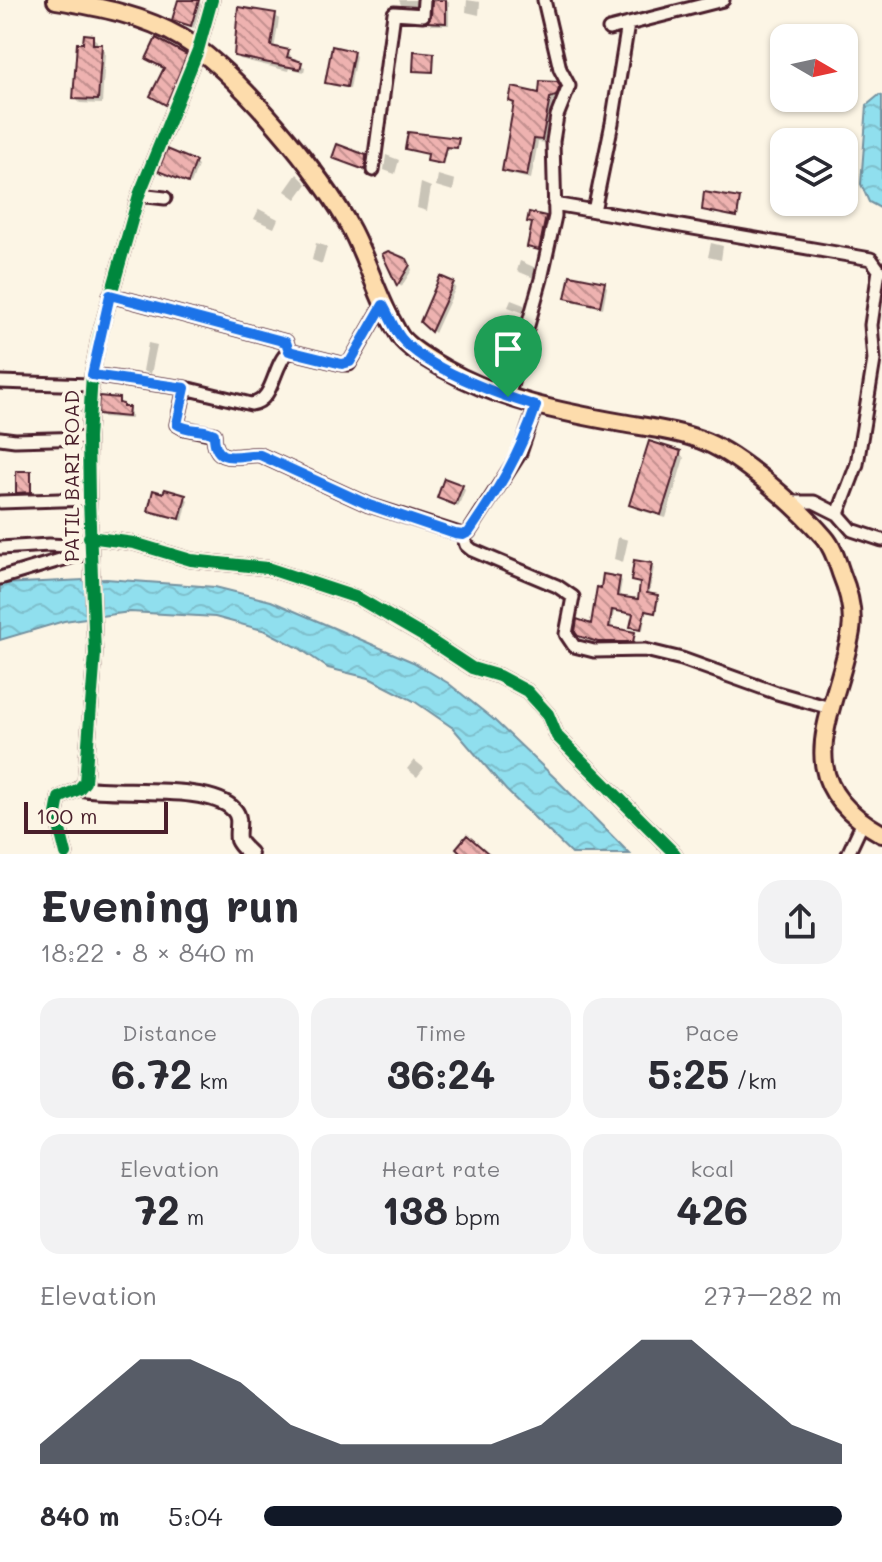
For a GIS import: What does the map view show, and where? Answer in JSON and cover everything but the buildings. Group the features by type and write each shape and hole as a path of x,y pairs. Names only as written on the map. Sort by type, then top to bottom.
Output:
{"main road":[{"path":"56,0 121,11 181,38 243,91 318,179 352,230 383,305 402,339 432,362 465,381 536,406 678,433 708,443 741,463 826,539 849,597 851,628 822,735 823,762 833,793 845,809 882,834"}],"street":[{"name":"PATIL BARI ROAD","path":"81,788 85,782 95,654 88,438 91,380 110,295 139,195 198,50 212,0"},
{"path":"373,170 394,13 423,15 424,0"},
{"path":"508,397 555,216 553,141 557,116 569,86 560,69 544,0"},
{"path":"609,29 723,0"},
{"path":"594,211 628,24"},
{"path":"139,195 165,198"},
{"path":"554,204 871,259 879,270 871,325 874,360 857,464 838,514"},
{"path":"110,295 286,342 289,351"},
{"path":"289,351 349,364 383,305"},
{"path":"0,382 91,380 185,388 251,404 259,403 266,397 281,359 289,351"},
{"path":"185,388 177,424 214,434 215,445 222,455 233,458 260,455 369,505 463,535 469,532 520,453 536,406"},
{"path":"0,438 88,438"},
{"path":"0,502 89,499"},
{"path":"787,502 814,502 838,514 852,530 882,540"},
{"path":"463,535 466,545 472,550 557,586 573,597 566,634 578,647 594,651 645,650 670,656 830,708"},
{"path":"0,548 134,543 191,560 267,568 358,598 472,668 499,676 527,691 548,714 557,736 675,854"},
{"path":"0,578 90,547"},
{"path":"66,854 56,807 63,794 81,788 184,793 222,801 237,814 238,838 250,854"},
{"path":"848,854 863,822"}],"water":[{"path":"879,95 882,96 882,209 869,202 861,184 867,105"},
{"path":"106,579 215,587 271,601 413,662 448,683 493,719 630,854 572,854 506,790 453,728 414,701 369,678 328,668 266,631 215,617 130,612 64,621 0,640 0,584"}],"cycle path":[{"path":"66,854 56,814 59,798 79,789 85,782 95,654 88,438 92,375 99,337 139,195 198,50 212,0"},
{"path":"89,537 134,543 191,560 267,568 358,598 472,668 499,676 527,691 548,714 557,736 675,854"}],"route":[{"path":"110,295 254,332 286,342 289,351 342,364 349,364 383,305 402,339 432,362 465,381 508,397 536,406 528,433 505,479 469,532 463,535 369,505 260,455 233,458 222,455 215,445 214,434 177,424 185,388 92,375 110,295"}]}
